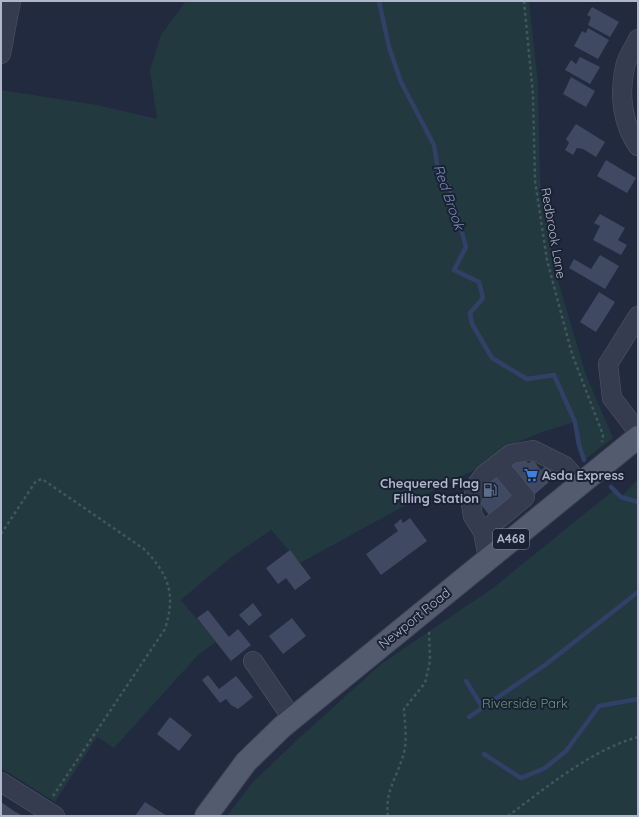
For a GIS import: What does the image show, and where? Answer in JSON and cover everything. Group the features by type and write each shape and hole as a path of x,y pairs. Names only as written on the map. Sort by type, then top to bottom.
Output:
{"main road":[{"name":"Newport Road","path":"206,816 246,762 292,718 638,437"}],"street":[{"path":"1,54 11,1"},
{"path":"638,39 625,66 621,105 634,141 638,146"},
{"path":"638,316 608,364 612,398 638,432"},
{"path":"488,558 483,532 473,516 470,504 477,484 484,475 512,454 533,450 565,466 580,483"},
{"path":"483,532 525,497 498,464"},
{"path":"253,661 292,718"},
{"path":"1,782 50,813"}],"path":[{"name":"Redbrook Lane","path":"524,1 533,95 535,181 547,260 572,354 603,435 602,446 611,458"},
{"path":"1,534 36,480 42,479 144,549 155,560 166,581 171,597 170,612 166,629 50,813"},
{"path":"388,816 389,788 403,758 406,742 404,709 425,683 430,661 428,624"},
{"path":"508,816 568,773 618,743 638,737"}],"green space":[{"path":"186,1 529,1 538,84 540,180 554,267 586,375 613,438 584,460 579,445 575,422 542,432 518,442 484,465 417,499 300,563 271,530 229,559 181,600 216,642 198,655 114,748 97,737 55,802 1,768 1,90 97,105 157,119 150,70 161,35"},
{"name":"Riverside Park","path":"638,479 638,816 227,816 253,782 381,664 493,588 614,490 621,497"}],"building":[{"path":"592,7 619,22 610,37 588,25 591,17 587,15"},
{"path":"588,28 609,40 598,59 574,46 582,31 586,33"},
{"path":"580,57 600,67 590,84 565,70 571,60 576,64"},
{"path":"571,77 595,91 586,107 563,94"},
{"path":"576,124 605,142 596,157 583,149 577,148 573,155 565,150 569,143 566,139"},
{"path":"606,160 636,178 627,193 597,176"},
{"path":"600,214 625,228 618,240 627,245 621,255 593,240 600,226 594,223"},
{"path":"600,255 619,266 605,289 569,268 574,259 591,269"},
{"path":"599,292 615,302 596,332 580,322"},
{"path":"524,458 528,463 533,460 541,470 547,465 556,476 498,526 478,501 490,491 484,483 516,459 519,462"},
{"path":"410,518 427,541 381,575 366,554 398,531 394,525 401,519 403,523"},
{"path":"290,550 311,578 295,590 286,578 278,584 266,568"},
{"path":"253,603 262,615 249,626 239,615"},
{"path":"208,610 229,637 238,629 251,645 231,661 197,618"},
{"path":"292,618 306,636 283,654 269,636"},
{"path":"208,675 219,689 236,676 253,697 238,709 231,705 226,699 220,703 202,680"},
{"path":"170,717 192,735 179,751 157,734"},
{"path":"1,802 14,811 23,816 1,816"},
{"path":"145,802 167,816 135,816"}],"waterway":[{"name":"Red Brook","path":"379,1 389,47 401,82 434,145 439,176 449,186 466,247 454,270 479,282 483,298 470,313 472,324 492,358 527,379 554,375 575,422 579,445 584,460"},
{"name":"Red Brook","path":"611,487 621,497 638,502"},
{"path":"469,717 545,665 638,592"},
{"path":"466,681 483,708"},
{"path":"484,754 521,778 545,768 566,751 599,706 638,699"}],"place":[{"name":"Asda Express","path":"531,475"},
{"name":"Chequered Flag Filling Station","path":"490,490"}]}
